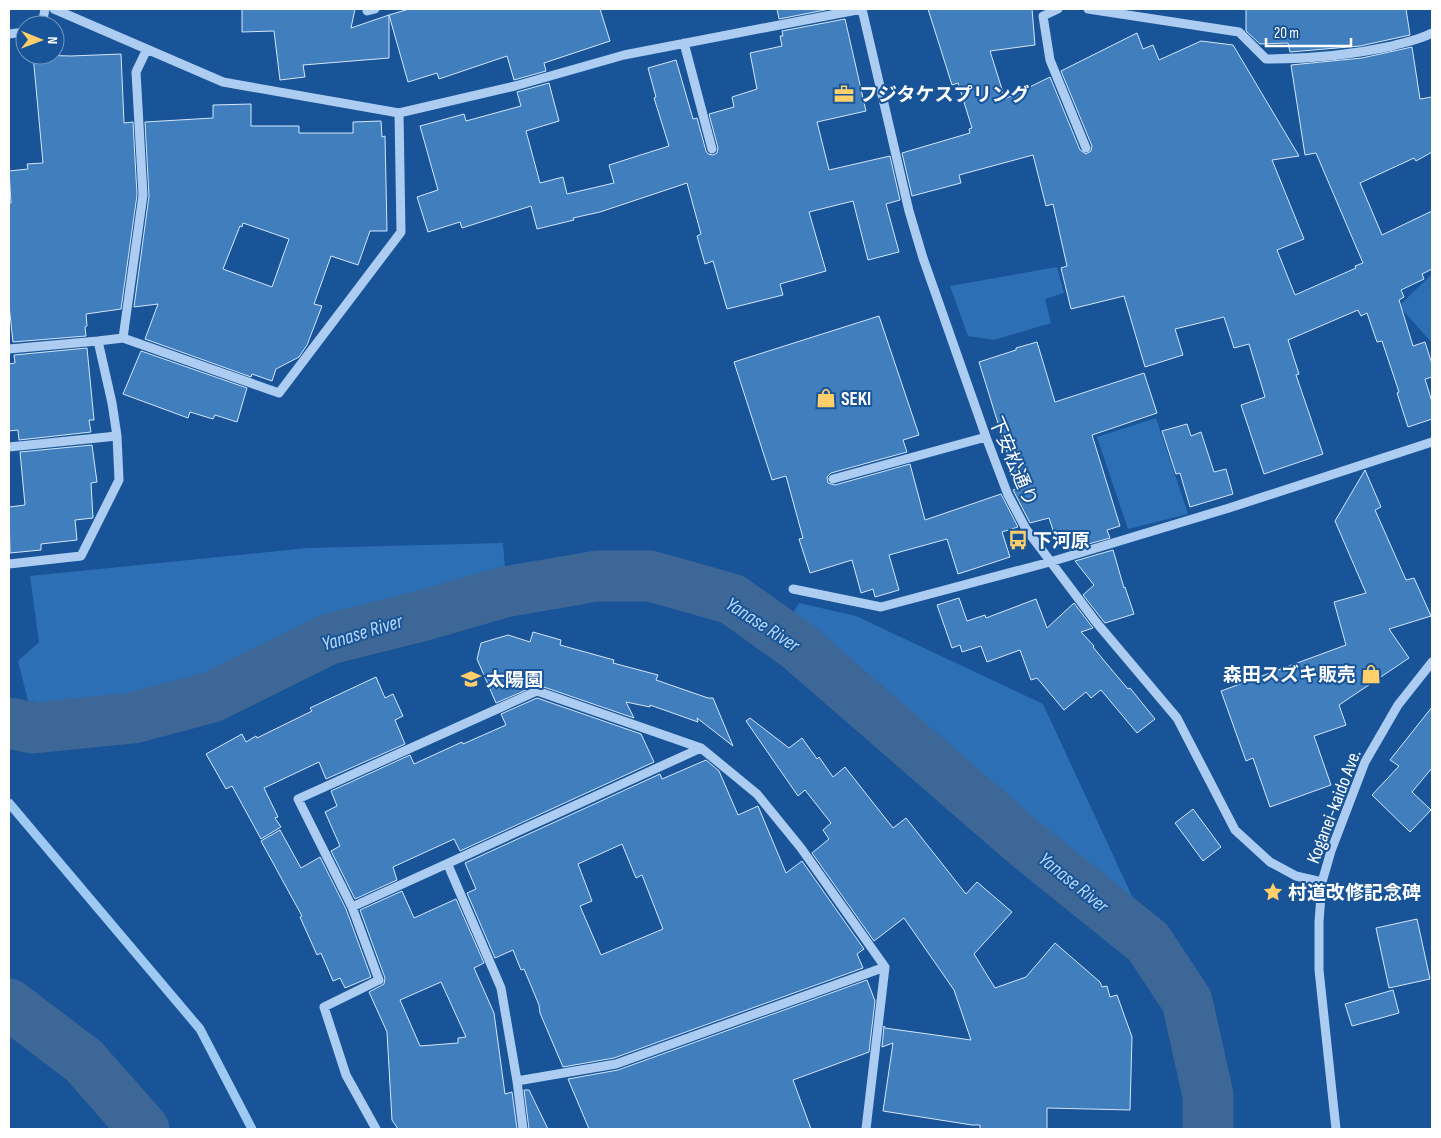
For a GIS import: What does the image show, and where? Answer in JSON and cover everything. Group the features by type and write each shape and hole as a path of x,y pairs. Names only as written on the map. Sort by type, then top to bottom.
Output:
{"street":[{"path":"54,9 223,82 399,113 515,86 624,55 862,9"},
{"name":"下安松通り","path":"862,9 909,211 926,267 1008,495 1026,529 1050,562 1096,622 1177,718 1235,830 1270,862 1296,876 1322,882"},
{"path":"1058,9 1043,16 1050,60 1086,148"},
{"path":"1088,9 1239,32 1266,58 1297,59 1370,50 1421,39 1432,33"},
{"path":"684,43 712,149"},
{"path":"123,338 143,195 136,72 147,49"},
{"path":"9,349 123,338 279,393 401,232 399,113"},
{"path":"9,564 81,556 119,480 112,403 98,341"},
{"path":"9,447 116,436"},
{"path":"833,479 986,437"},
{"path":"793,589 881,607 1050,562 1229,508 1432,442"},
{"name":"Koganei-kaido Ave.","path":"1336,1129 1319,970 1319,922 1322,882 1337,834 1365,762 1398,705 1432,662"},
{"path":"376,1129 346,1075 324,1007 379,980 352,907 298,799 537,691 701,748 757,794 801,848 885,967 866,1129"},
{"path":"352,907 448,865 701,748"},
{"path":"448,865 501,988 523,1129"},
{"path":"517,1081 616,1064 885,967"}],"shaded area":[{"path":"1057,267 1064,293 1045,299 1051,323 994,340 968,336 950,286"},
{"path":"1432,274 1432,343 1399,306"},
{"path":"1156,418 1188,514 1128,529 1097,437"},
{"path":"503,543 506,582 329,626 215,687 109,710 28,701 18,661 39,642 30,576 308,548"},
{"path":"799,603 856,616 1043,704 1138,909 788,621"}],"building":[{"path":"242,9 355,9 351,28 389,15 389,58 303,65 305,77 280,80 274,31 242,32"},
{"path":"409,9 600,9 610,41 544,63 546,71 514,80 507,56 439,79 437,73 408,82 389,15"},
{"path":"777,9 830,9 779,19"},
{"path":"928,9 1032,9 1035,45 990,51 1005,99 1050,77 1080,150 1086,154 1091,151 1092,146 1061,71 1137,33 1143,49 1153,45 1159,60 1201,41 1233,45 1299,156 1272,160 1304,239 1277,250 1295,295 1356,268 1355,266 1363,263 1316,153 1305,155 1291,65 1362,58 1412,47 1420,99 1432,97 1432,152 1416,161 1414,158 1360,183 1382,235 1432,211 1432,269 1422,274 1424,279 1401,290 1404,297 1399,300 1413,346 1425,342 1432,364 1432,377 1425,379 1432,402 1432,419 1408,427 1397,393 1399,392 1382,341 1377,342 1367,313 1361,316 1358,310 1288,340 1299,374 1296,375 1323,454 1264,474 1241,405 1265,397 1249,344 1234,348 1224,317 1175,329 1183,355 1145,367 1124,296 1071,309 1061,268 1067,266 1053,204 1046,206 1033,155 959,175 961,183 912,196 902,153 970,133 969,129 972,128 958,83 952,85"},
{"path":"1246,9 1406,9 1410,35 1360,46 1290,52 1288,43 1260,44 1246,31"},
{"path":"845,19 866,111 817,122 829,170 890,156 900,200 886,204 899,252 868,260 853,201 809,212 826,271 780,284 783,295 727,309 713,261 705,264 697,236 701,234 687,183 600,212 573,218 574,220 537,229 531,206 462,228 460,222 428,232 417,197 438,190 420,126 464,114 466,121 521,106 517,92 549,83 559,121 526,131 540,183 563,177 567,194 614,183 609,165 669,146 654,98 656,97 648,68 676,60 693,119 697,118 706,151 708,154 713,155 717,153 718,148 709,114 734,107 732,97 757,89 750,53 782,46 780,36 783,36 782,31"},
{"path":"121,54 124,123 133,122 137,195 121,309 86,314 86,336 13,342 9,305 9,203 11,203 9,171 28,169 27,164 43,163 34,65 65,65 65,56"},
{"path":"251,104 251,126 299,126 299,133 353,133 353,122 381,121 382,137 385,136 387,231 370,231 358,265 331,256 314,304 322,306 307,345 299,357 276,369 272,381 252,374 251,377 145,339 158,304 134,307 149,196 145,122 213,118 213,105","holes":["243,223 289,239 272,287 223,269 240,226 242,227"]},
{"path":"879,316 919,435 903,440 907,452 831,473 827,477 828,483 835,485 910,464 925,520 1001,494 1018,527 1002,532 1010,557 958,574 947,539 889,555 899,590 875,597 873,589 861,593 852,560 810,573 799,539 803,538 786,476 772,480 734,362"},
{"path":"1037,342 1055,402 1144,373 1157,413 1092,435 1120,526 1107,530 1110,538 1067,550 1054,533 1049,518 1030,523 1013,490 1018,488 979,362"},
{"path":"87,348 94,420 89,420 91,432 19,440 18,430 9,431 9,364 15,363 14,355"},
{"path":"141,351 247,388 237,422 215,415 213,419 190,412 188,418 123,394"},
{"path":"1187,424 1191,436 1201,432 1214,472 1226,469 1233,494 1190,507 1180,473 1176,474 1162,431"},
{"path":"92,445 97,482 91,483 93,518 75,520 77,540 41,544 41,550 10,553 9,507 25,505 20,452"},
{"path":"1365,470 1381,507 1375,510 1406,580 1414,578 1431,616 1389,629 1409,658 1339,705 1346,725 1314,736 1331,785 1270,807 1253,758 1246,761 1221,691 1346,645 1334,602 1366,593 1335,521"},
{"path":"1113,550 1134,614 1105,623 1083,595 1094,585 1075,561"},
{"path":"959,598 967,621 985,615 986,618 1036,599 1047,628 1074,603 1093,628 1081,632 1155,719 1137,733 1101,690 1091,698 1086,692 1064,710 1037,678 1031,680 1020,650 987,662 981,646 962,652 960,645 952,648 937,605"},
{"path":"533,632 561,640 560,645 614,660 613,663 658,675 656,680 708,698 713,698 733,746 697,718 698,722 650,705 650,707 626,702 634,718 538,685 496,703 477,659 481,643 508,635 530,642"},
{"path":"376,677 385,698 393,694 403,716 395,720 405,744 326,779 319,762 264,788 278,817 275,818 281,827 261,839 232,786 226,789 206,754 242,734 246,742 256,736 257,738 312,711 310,708"},
{"path":"537,698 641,734 654,762 460,851 454,839 393,867 397,880 355,899 331,851 340,846 325,812 337,806 331,791 410,755 414,764 462,742 463,744 506,725 501,714"},
{"path":"1432,707 1432,768 1412,792 1431,810 1410,832 1372,795 1399,766 1390,760"},
{"path":"750,718 789,748 802,738 833,777 845,767 893,828 906,818 966,894 977,882 1012,912 974,954 995,988 1026,977 1055,943 1100,982 1102,987 1107,986 1110,997 1117,995 1132,1037 1130,1110 1047,1108 1047,1129 980,1129 980,1125 883,1111 893,1043 882,1047 884,1026 885,1028 971,1040 954,990 904,918 874,941 812,853 829,839 823,830 831,823 805,790 798,796 746,721"},
{"path":"706,760 719,771 738,815 758,806 786,873 802,861 864,949 857,954 863,968 614,1058 563,1067 524,969 521,970 513,950 495,958 467,893 476,889 465,863 660,774 662,779","holes":["622,844 636,878 642,875 663,929 601,955 580,906 592,901 578,864"]},
{"path":"1193,809 1221,847 1203,861 1175,823"},
{"path":"280,830 301,868 320,857 346,909 371,977 345,988 340,978 333,981 321,953 317,955 300,917 302,916 261,841"},
{"path":"402,891 414,918 456,899 484,963 474,968 494,1013 505,1094 512,1092 517,1129 398,1129 392,1120 387,1032 369,992 384,984 385,978 360,910","holes":["441,982 466,1037 458,1038 458,1043 420,1046 400,1000"]},
{"path":"1417,919 1430,979 1389,988 1376,928"},
{"path":"867,980 875,1001 869,1052 793,1080 811,1129 589,1129 568,1079 618,1070"},
{"path":"1393,990 1399,1013 1352,1026 1345,1004"},
{"path":"524,1090 529,1090 548,1129 529,1129"}],"waterway":[{"name":"Yanase River","path":"9,723 33,728 133,718 212,697 329,639 425,615 505,592 597,576 650,576 732,599 799,647 1026,844 1148,942 1187,1001 1208,1095 1208,1129"},
{"path":"9,803 200,1029 252,1129"},
{"path":"9,1004 84,1061 144,1129"}],"place":[{"name":"フジタケスプリング","path":"844,94"},
{"name":"SEKI","path":"826,398"},
{"name":"下河原","path":"1018,540"},
{"name":"森田スズキ販売","path":"1371,674"},
{"name":"太陽園","path":"471,679"},
{"name":"村道改修記念碑","path":"1273,892"}]}
